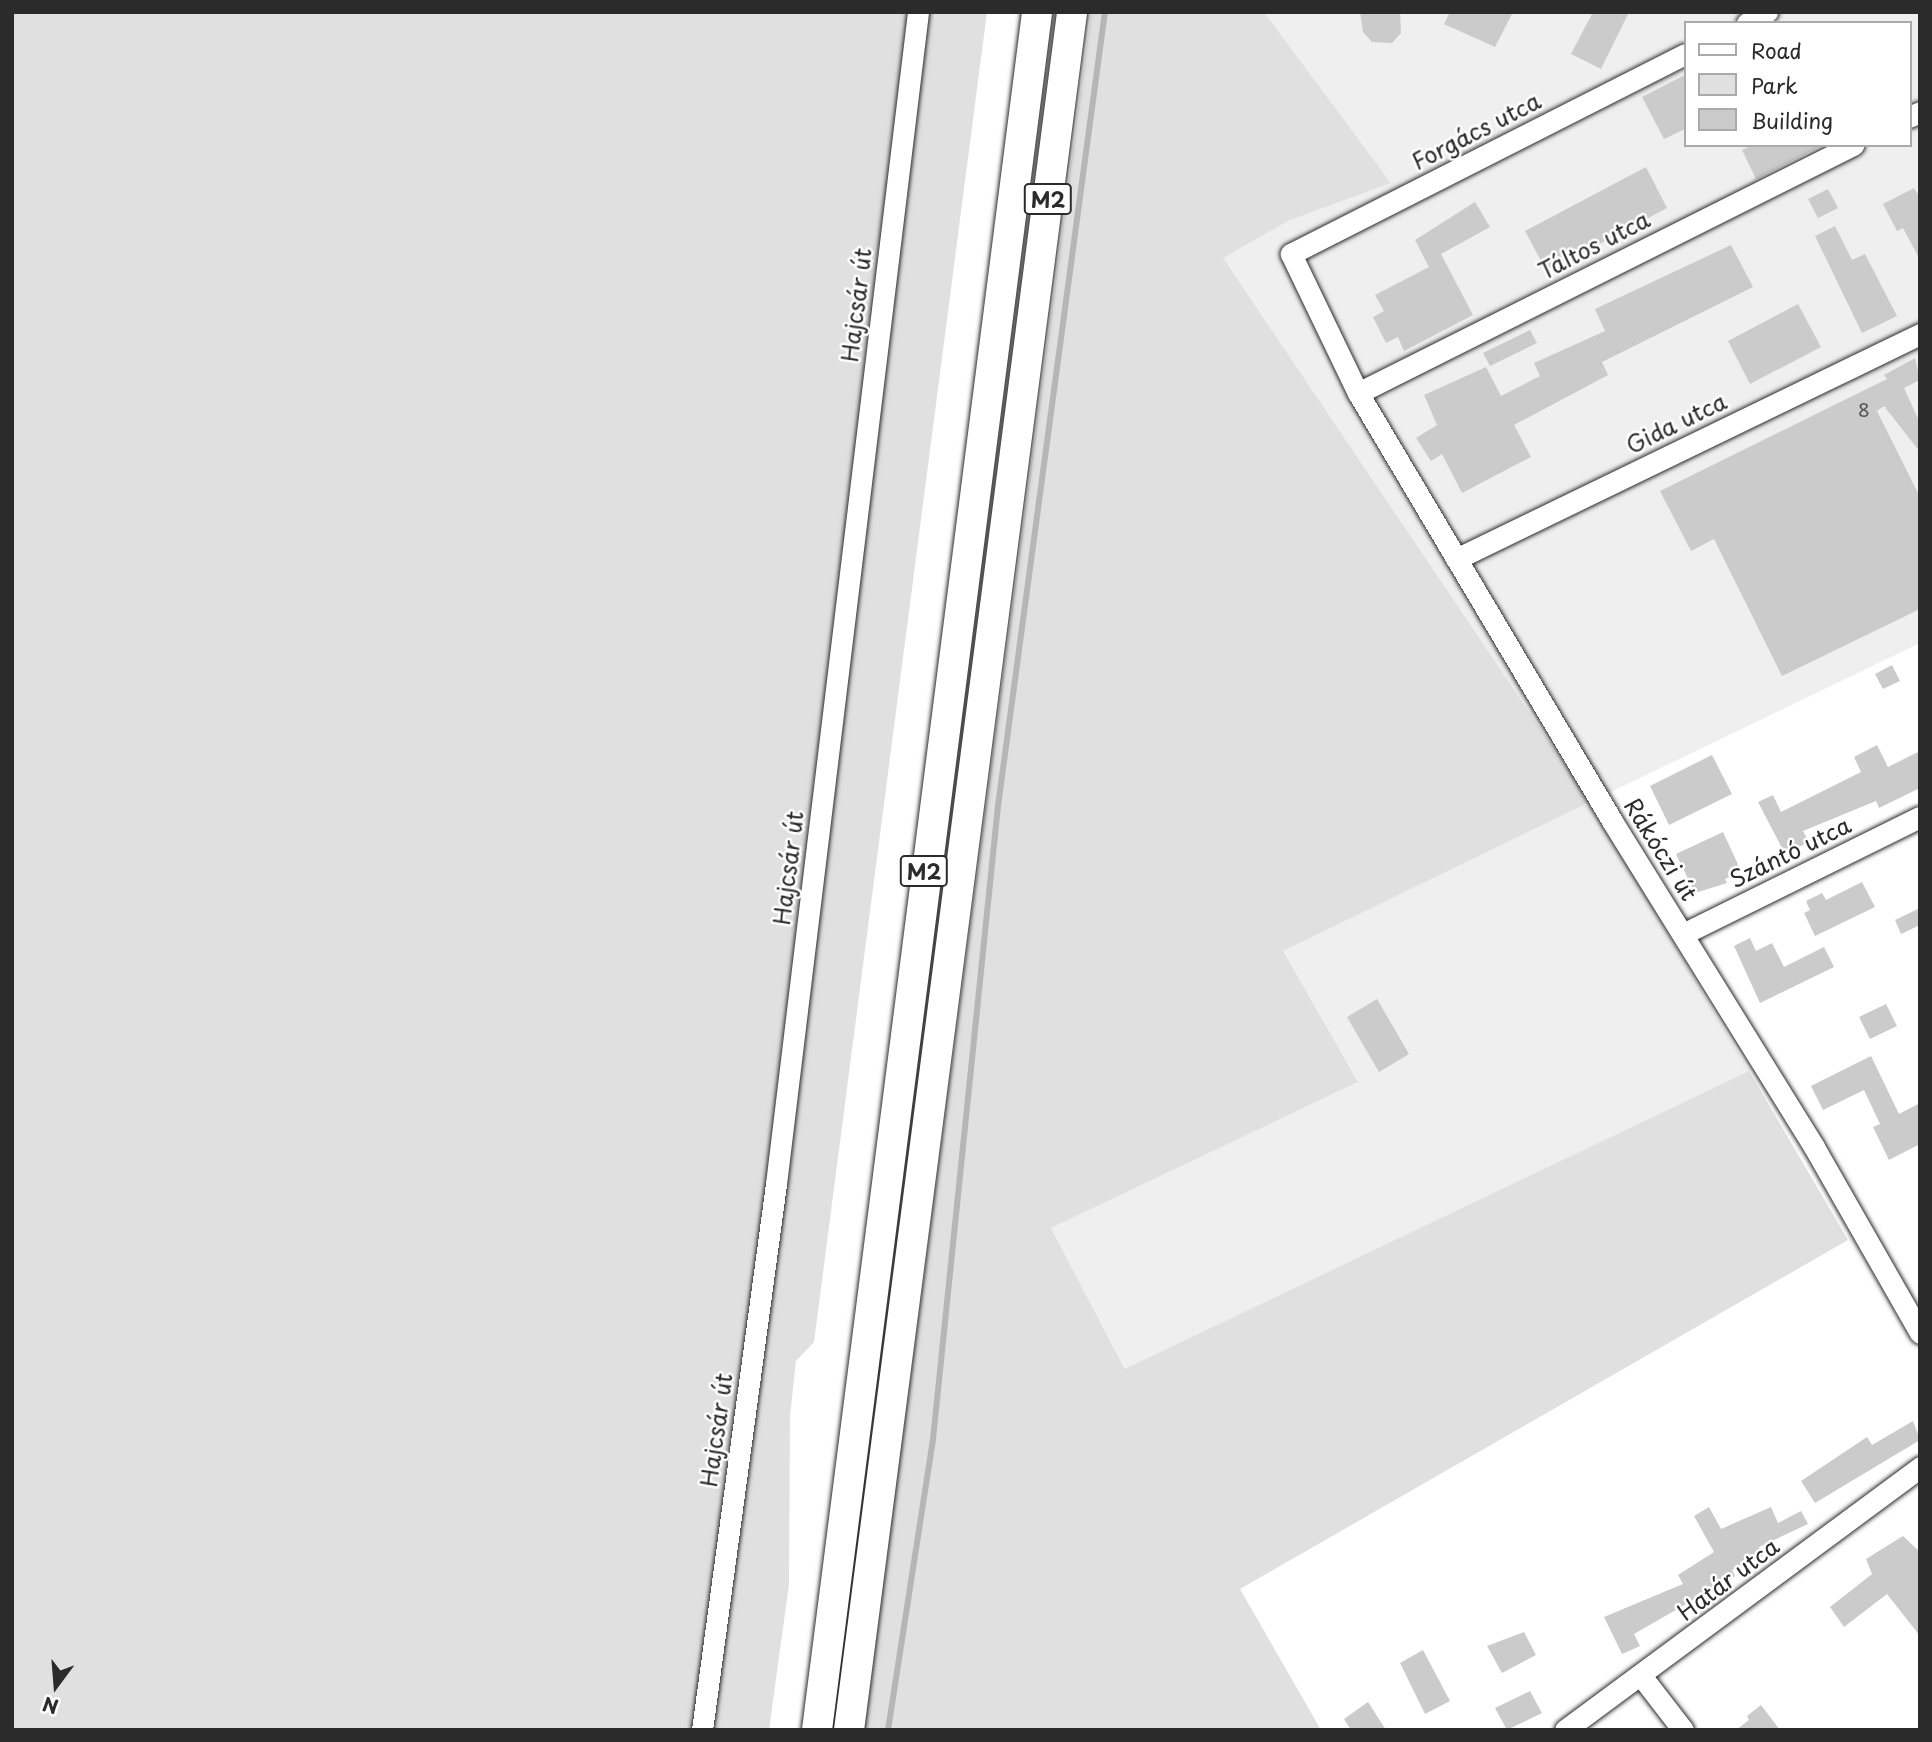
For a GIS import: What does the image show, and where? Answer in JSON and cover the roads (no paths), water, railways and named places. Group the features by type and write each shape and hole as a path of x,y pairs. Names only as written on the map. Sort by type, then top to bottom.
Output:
{"highway":[{"name":"M2","path":"817,1730 1038,12"},
{"name":"M2","path":"849,1730 1072,12"}],"street":[{"name":"Hajcsár út","path":"702,1730 779,1156 918,12"},
{"path":"1751,21 1767,12"},
{"name":"Forgács utca","path":"1291,254 1684,55"},
{"name":"Táltos utca","path":"1358,393 1849,147"},
{"name":"Rákóczi út","path":"1291,254 1358,393 1814,1147 1920,1333"},
{"name":"Gida utca","path":"1456,559 1920,334"},
{"name":"Szántó utca","path":"1683,934 1920,817"},
{"name":"Határ utca","path":"1565,1730 1916,1478"},
{"path":"1642,1677 1683,1730"}],"waterway":[{"path":"888,1730 933,1439 998,806 1105,12"}]}
